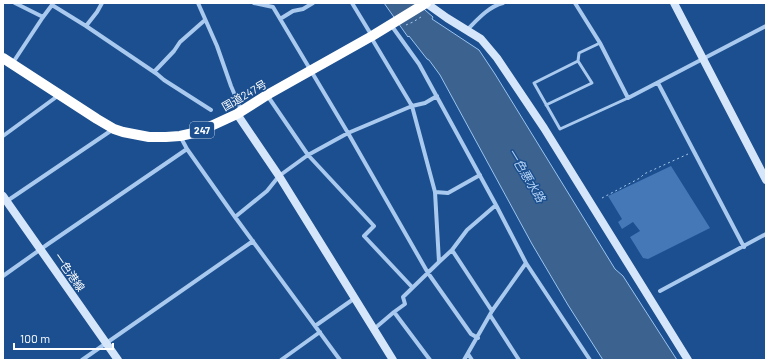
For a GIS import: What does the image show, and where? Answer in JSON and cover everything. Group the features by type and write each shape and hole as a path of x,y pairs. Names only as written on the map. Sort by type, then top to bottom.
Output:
{"highway":[{"name":"国道247号","path":"3,58 114,129 149,137 180,136 198,132 237,114 267,95 372,36 424,4"}],"street":[{"path":"16,3 43,17"},
{"path":"43,17 50,3"},
{"path":"86,26 102,3"},
{"path":"198,3 217,46 240,107 237,114 279,176 393,360"},
{"path":"254,3 273,7 348,133 428,273 471,334 478,338"},
{"path":"280,19 293,11 303,9 312,3"},
{"path":"352,3 412,106 435,192 439,262"},
{"path":"467,30 484,12 497,4 503,3"},
{"path":"575,3 600,43 628,98 766,26"},
{"path":"674,3 766,180"},
{"path":"424,4 481,39 497,58 544,128 688,360"},
{"path":"12,64 52,5 86,26 164,80 211,110"},
{"path":"154,72 174,51 180,42 205,20"},
{"path":"393,22 437,96 526,263 590,360"},
{"path":"658,82 744,247"},
{"path":"3,136 59,94"},
{"path":"267,95 308,155 374,226 364,236 412,287"},
{"path":"235,217 267,191 279,176 308,155 348,133 437,96"},
{"path":"5,199 114,129"},
{"path":"180,136 235,217 340,360"},
{"path":"3,276 187,148"},
{"path":"435,192 448,193 480,175"},
{"name":"一色港線","path":"5,199 118,360"},
{"path":"374,329 405,304 403,297 412,287 452,250 467,230 496,205"},
{"path":"660,291 766,234"},
{"path":"82,360 253,241"},
{"path":"452,250 519,360"},
{"path":"464,360 491,313 526,263"},
{"path":"315,326 355,298"},
{"path":"394,312 430,360"},
{"path":"281,360 320,332"},
{"path":"468,354 472,360"}],"lane":[{"path":"546,105 592,83 578,61 579,53 600,43"},
{"path":"578,61 534,83 560,129 628,98"}],"path":[{"path":"602,198 640,178 644,174 694,151"}],"water":[{"name":"一色悪水路","path":"384,3 417,3 433,17 432,19 479,50 615,269 623,276 677,360 603,360 532,244 440,75 409,36 408,37"}],"building":[{"path":"671,166 710,228 648,259 643,258 630,237 640,231 633,222 622,229 618,222 622,219 608,196"}]}
